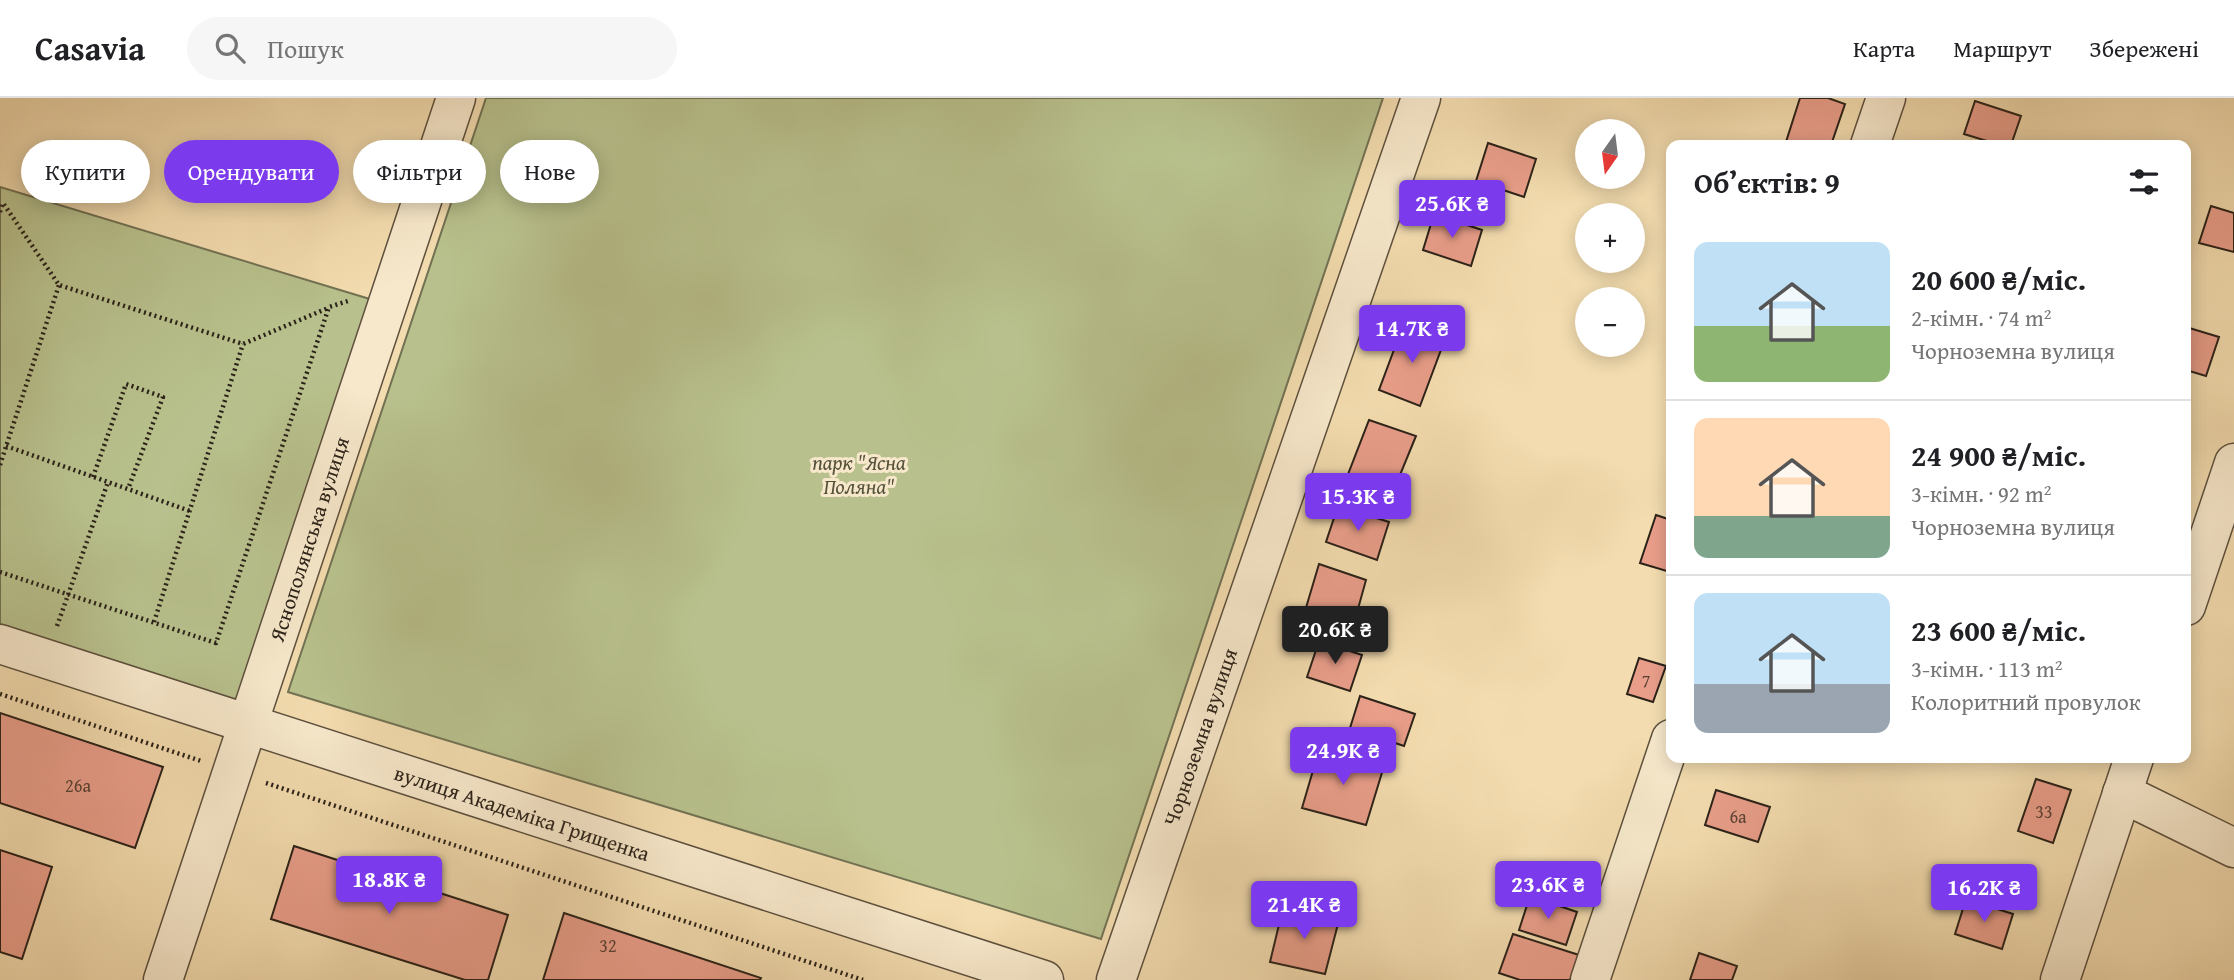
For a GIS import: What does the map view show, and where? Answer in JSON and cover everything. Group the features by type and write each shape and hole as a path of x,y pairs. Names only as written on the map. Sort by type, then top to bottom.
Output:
{"street":[{"name":"Яснополянська вулиця","path":"163,980 456,98"},
{"name":"Чорноземна вулиця","path":"1116,980 1421,98"},
{"path":"1872,140 1886,98"},
{"path":"2191,591 2234,463"},
{"name":"вулиця Академіка Грищенка","path":"0,644 1044,980"},
{"path":"1590,980 1666,754"},
{"path":"2060,980 2132,763"},
{"path":"2122,793 2234,848"}],"path":[{"path":"0,212 1,203"},
{"path":"1,203 59,285 243,344 329,307 352,300"},
{"path":"0,463 59,285"},
{"path":"0,572 216,643 329,307"},
{"path":"154,622 243,344"},
{"path":"93,477 126,384 163,397 128,489"},
{"path":"6,446 190,511"},
{"path":"54,634 108,482"},
{"path":"0,694 863,980"}],"green space":[{"name":"парк \"Ясна Поляна\"","path":"486,98 1383,98 1101,939 288,692 451,203 486,203 486,140 472,140"},
{"path":"0,187 21,193 21,203 53,203 373,300 239,701 0,624"}],"building":[{"path":"1800,98 1828,98 1845,104 1833,140 1787,140"},
{"path":"1975,101 2021,116 2013,140 1984,140 1964,134"},
{"path":"1488,143 1536,159 1524,197 1476,181"},
{"path":"2211,206 2234,213 2234,252 2199,243"},
{"path":"1434,214 1482,230 1471,266 1423,250"},
{"path":"1404,323 1445,339 1420,406 1379,390"},
{"path":"2191,329 2219,337 2206,376 2191,372"},
{"path":"1369,420 1416,436 1393,492 1347,477"},
{"path":"1338,506 1389,522 1377,560 1326,542"},
{"path":"1656,515 1666,518 1666,571 1640,563"},
{"path":"1319,564 1366,580 1353,627 1305,611"},
{"path":"1319,641 1362,655 1350,691 1307,677"},
{"path":"1639,658 1666,666 1653,702 1627,694"},
{"path":"1360,696 1415,714 1404,746 1350,728"},
{"path":"0,713 163,767 135,848 0,803"},
{"path":"1319,750 1384,766 1366,825 1302,808"},
{"path":"2036,779 2071,790 2053,843 2018,831"},
{"path":"1716,790 1770,807 1758,842 1705,825"},
{"path":"294,846 508,915 488,980 465,980 271,919"},
{"path":"0,850 52,867 22,959 0,952"},
{"path":"1530,896 1577,912 1566,945 1519,930"},
{"path":"1966,899 2013,914 2002,949 1955,934"},
{"path":"1283,908 1339,920 1325,974 1270,962"},
{"path":"564,913 761,978 543,980"},
{"path":"1513,934 1579,955 1570,980 1520,980 1499,973"},
{"path":"1699,953 1737,966 1732,980 1690,980"}]}
